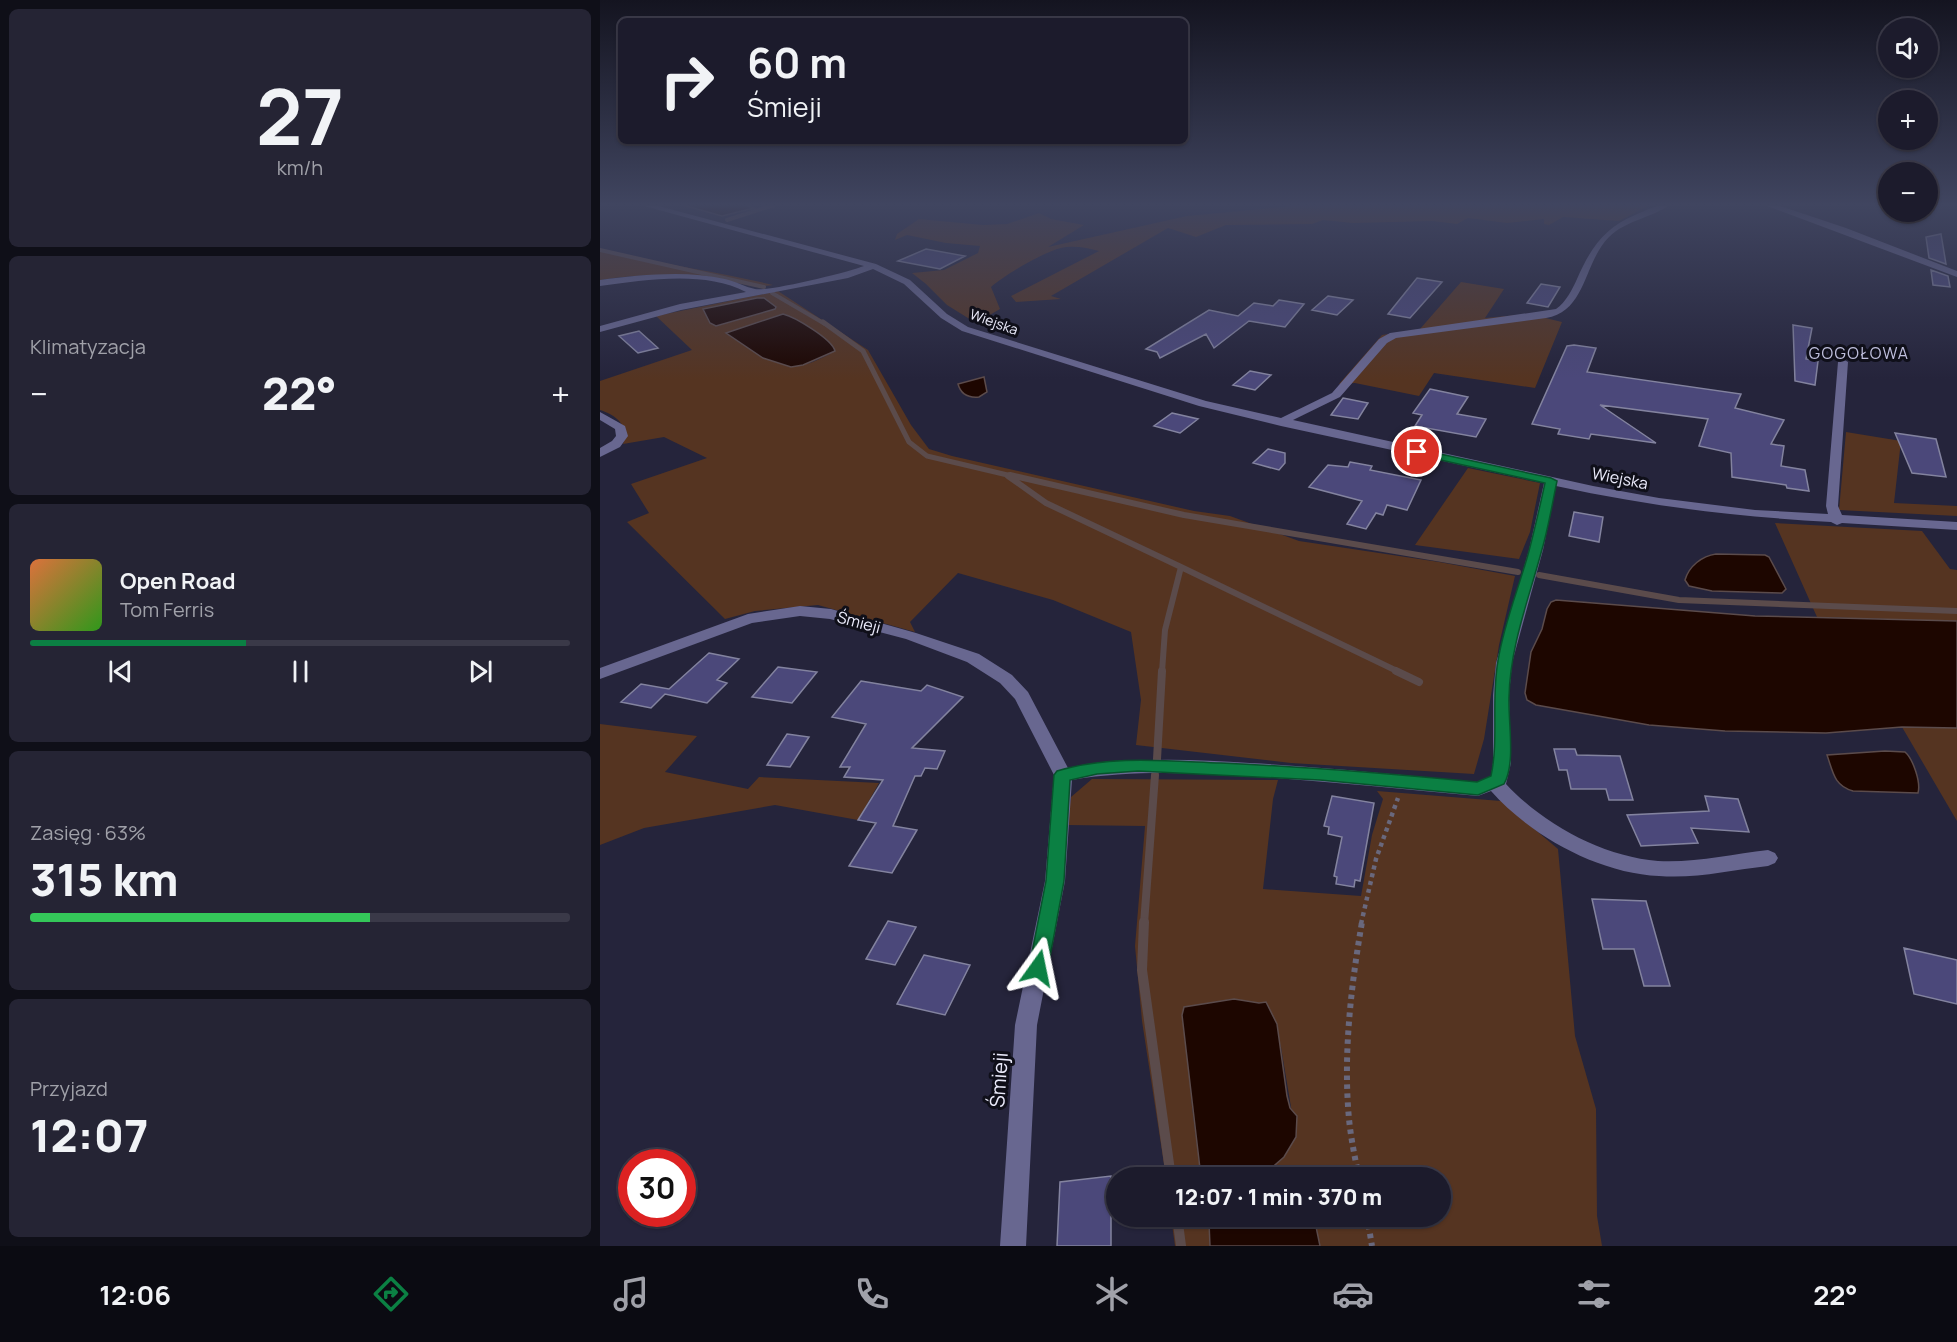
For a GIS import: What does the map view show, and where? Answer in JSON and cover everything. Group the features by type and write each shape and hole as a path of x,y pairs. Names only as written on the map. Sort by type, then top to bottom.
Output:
{"street":[{"name":"Wiejska","path":"859,262 873,266 907,282 944,316 972,332 1169,395 1281,423 1551,481 1706,509 1837,521 1957,526"},
{"path":"1281,423 1294,414 1336,395 1384,339 1393,335 1546,315 1560,311 1590,262"},
{"path":"1926,262 1957,274"},
{"path":"600,322 848,275 873,266"},
{"path":"600,283 691,278 716,280 756,293"},
{"path":"600,329 672,309"},
{"path":"1837,521 1832,506 1843,362"},
{"path":"600,415 621,428 622,435 616,444 600,453"},
{"path":"1062,775 1097,768 1173,766 1336,775 1478,789 1494,783 1498,780 1502,763 1501,695 1508,647 1536,550 1551,481"},
{"name":"Śmieji","path":"600,674 747,619 800,611 831,614 911,636 972,658 990,667 1006,679 1022,696 1062,775 1055,881 1026,1025 1023,1052 1013,1246"},
{"path":"1494,783 1504,796 1564,839 1618,860 1645,867 1684,867 1768,858"}],"path":[{"path":"1357,1167 1350,1127 1348,1081 1350,1010 1362,928 1378,858 1398,799 1408,782"},
{"path":"1369,1227 1372,1246"}],"shaded area":[{"path":"600,262 659,262 773,285 751,286 718,279 674,275 629,276 600,280"},
{"path":"960,262 1029,262 991,287 1000,309 976,323 947,305 912,273 944,270"},
{"path":"1077,262 1109,262 1051,296 1061,299 1016,302 1011,296"},
{"path":"1461,282 1504,289 1485,318 1529,314 1562,322 1535,388 1434,373 1419,396 1355,383 1339,384 1382,335 1420,329"},
{"path":"778,291 868,350 911,425 929,449 1194,511 1230,516 1299,541 1515,576 1499,645 1484,739 1474,774 1291,763 1136,745 1141,700 1131,632 1053,600 958,573 910,622 915,632 818,605 755,611 725,619 627,522 649,513 631,484 707,458 664,437 623,444 625,432 620,422 600,410 600,381 692,350 656,316","holes":["783,314 787,315 830,354 804,365 787,365 759,354 727,334"]},
{"path":"764,298 776,307 775,309 716,326 710,323 703,309"},
{"path":"783,314 820,335 835,351 803,365 791,367 763,358 726,333"},
{"path":"984,377 987,392 979,397 966,395 958,384"},
{"path":"1846,432 1901,441 1894,503 1957,506 1957,516 1839,510"},
{"path":"1468,468 1540,483 1530,532 1519,559 1415,545"},
{"path":"1775,523 1922,531 1950,569 1957,570 1957,621 1817,617"},
{"path":"1716,554 1769,557 1786,589 1782,593 1712,591 1689,586 1685,580 1693,566 1701,559"},
{"path":"1556,600 1755,616 1957,621 1957,728 1902,727 1826,733 1725,731 1649,725 1536,705 1527,700 1525,693 1531,652 1542,629 1547,609 1551,602"},
{"path":"600,724 697,736 665,772 748,789 759,777 879,783 858,820 775,805 644,828 600,845"},
{"path":"1902,727 1957,728 1957,821 1954,816"},
{"path":"1905,752 1908,755 1917,777 1918,793 1847,789 1835,778 1827,755"},
{"path":"1092,779 1278,780 1273,799 1263,889 1361,896 1372,835 1383,799 1377,791 1501,801 1558,849 1575,1036 1596,1109 1597,1216 1602,1246 1317,1246 1313,1227 1451,1227 1451,1167 1271,1167 1296,1137 1281,1047 1266,1002 1233,999 1184,1007 1192,1107 1200,1167 1164,1167 1142,1021 1135,946 1145,826 1067,825 1071,797"},
{"path":"1234,999 1266,1002 1277,1024 1287,1096 1290,1108 1297,1116 1296,1137 1284,1157 1272,1167 1200,1167 1182,1015 1184,1007"},
{"path":"1172,1227 1209,1227 1210,1246 1175,1246"},
{"path":"1209,1227 1316,1227 1320,1246 1210,1246"}],"building":[{"path":"904,262 953,262 940,269"},
{"path":"1931,270 1948,276 1950,287 1933,285"},
{"path":"1417,278 1442,282 1410,318 1388,314"},
{"path":"1541,284 1560,287 1548,307 1527,303"},
{"path":"1328,296 1353,300 1337,315 1312,310"},
{"path":"1279,300 1304,304 1285,327 1249,321 1214,348 1206,334 1160,358 1157,352 1146,349 1209,310 1238,316 1254,303 1273,306"},
{"path":"1793,325 1812,328 1806,359 1818,361 1815,385 1795,381"},
{"path":"639,331 658,348 638,353 619,336"},
{"path":"1567,346 1596,348 1587,372 1741,394 1735,408 1784,420 1771,444 1784,446 1781,466 1805,470 1809,491 1732,477 1731,453 1699,446 1708,419 1600,405 1656,443 1591,434 1589,439 1558,434 1560,429 1532,424"},
{"path":"1250,371 1271,375 1255,390 1233,385"},
{"path":"1430,389 1468,397 1457,414 1486,419 1476,437 1415,426 1422,415 1413,413"},
{"path":"1343,398 1368,403 1358,419 1331,415"},
{"path":"1172,413 1198,419 1180,433 1154,426"},
{"path":"1895,433 1936,439 1946,477 1912,473"},
{"path":"1268,449 1285,453 1285,463 1279,470 1253,463"},
{"path":"1350,462 1372,466 1370,470 1421,480 1407,510 1387,505 1383,515 1376,513 1366,529 1347,524 1362,501 1309,487 1328,465 1348,467"},
{"path":"1574,512 1603,517 1599,542 1569,536"},
{"path":"709,653 739,659 717,680 727,683 707,703 665,694 651,708 621,702 641,684 669,689"},
{"path":"778,667 817,672 792,703 752,697"},
{"path":"861,681 921,691 927,685 963,697 912,748 945,751 937,769 925,768 921,776 915,776 893,826 917,830 892,873 849,866 876,823 858,820 883,780 844,777 850,767 840,767 866,724 832,717"},
{"path":"787,734 809,737 790,767 767,765"},
{"path":"1554,749 1575,749 1577,755 1620,756 1633,800 1609,800 1606,789 1571,789 1567,770 1559,770"},
{"path":"1332,796 1374,803 1360,881 1355,880 1354,887 1336,884 1337,877 1334,876 1342,837 1328,834 1329,827 1324,826"},
{"path":"1705,796 1738,799 1749,832 1691,828 1698,843 1641,846 1627,815 1709,811"},
{"path":"1592,899 1646,901 1670,986 1644,986 1634,949 1603,949"},
{"path":"888,921 916,927 895,965 866,959"},
{"path":"1904,948 1957,960 1957,1004 1914,994"},
{"path":"924,955 970,965 945,1015 897,1004"},
{"path":"1106,1177 1106,1227 1111,1227 1111,1246 1057,1246 1060,1182"}],"waterway":[{"path":"654,262 764,287"},
{"path":"772,293 825,324"},
{"path":"823,322 863,351 909,442 927,456 1016,477"},
{"path":"1010,475 1184,515 1518,572"},
{"path":"1008,476 1046,503 1181,567"},
{"path":"1162,672 1165,630 1181,567"},
{"path":"1181,567 1399,672"},
{"path":"1539,575 1679,600 1957,611"},
{"path":"1157,759 1162,671"},
{"path":"1396,671 1419,682"},
{"path":"1144,924 1155,775"},
{"path":"1144,922 1142,970 1169,1167"},
{"path":"1178,1227 1181,1246"}],"district":[{"name":"GOGOŁOWA","path":"1859,353"}],"route":[{"path":"1038,968 1055,881 1062,775 1097,768 1138,765 1356,776 1478,789 1498,780 1502,763 1501,695 1504,663 1536,550 1551,481 1417,452"}]}
